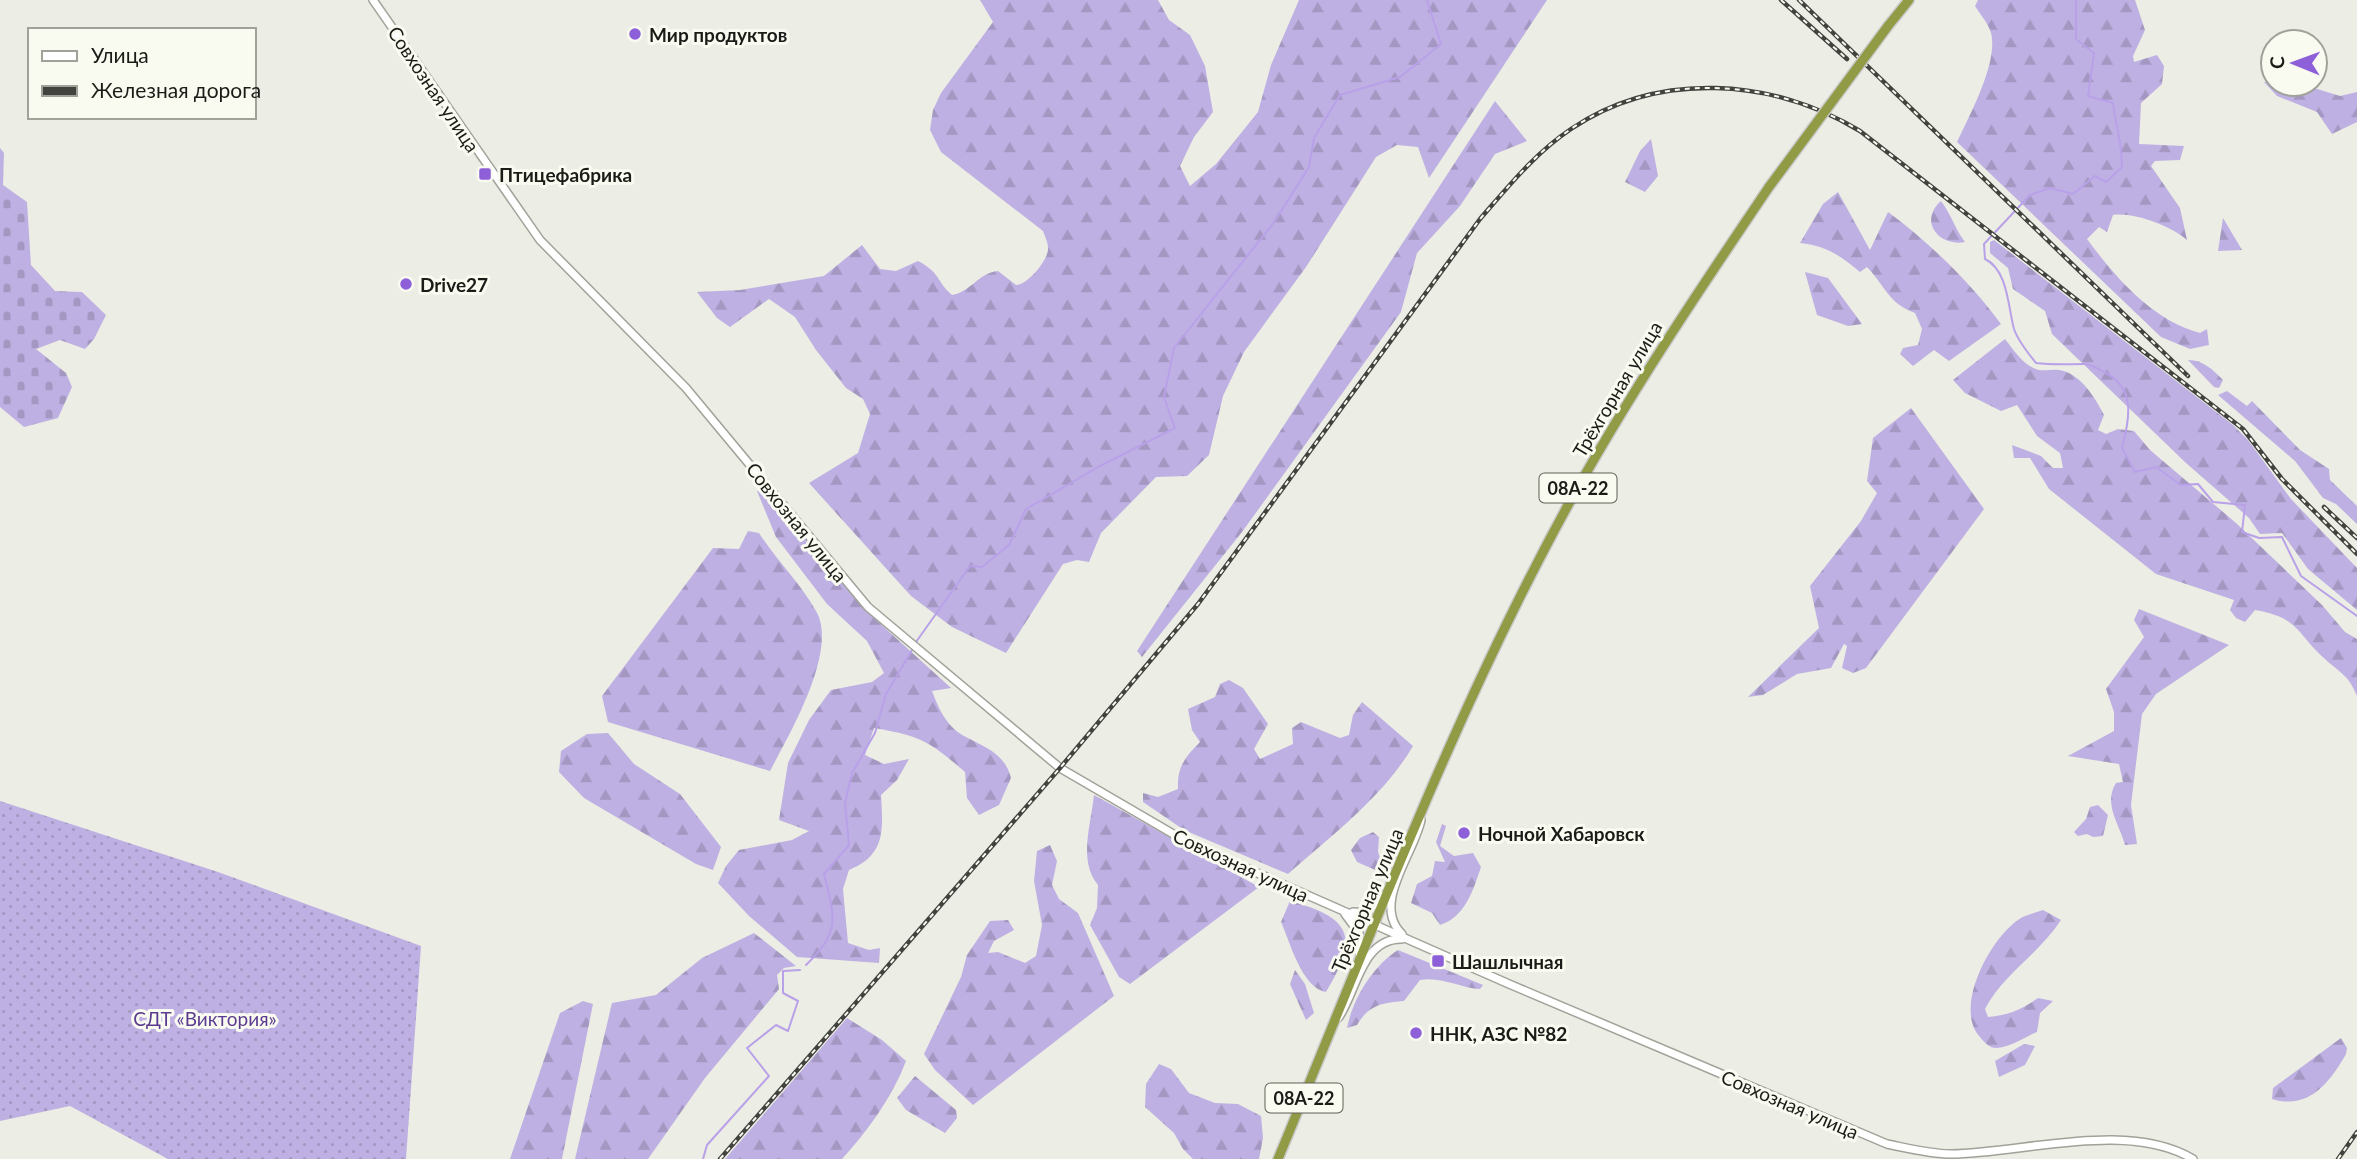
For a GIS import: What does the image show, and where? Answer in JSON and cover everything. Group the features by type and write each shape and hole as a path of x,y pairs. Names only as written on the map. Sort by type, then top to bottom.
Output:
{"highway":[{"name":"Трёхгорная улица","path":"1333,1026 1496,645 1567,507 1660,349 1769,187 1909,0"},
{"name":"08А-22","path":"1278,1159 1333,1026"}],"main road":[{"name":"Совхозная улица","path":"373,0 540,240 686,388 868,607 1060,768 1187,842 1408,940 1887,1144 1948,1154 2129,1141 2159,1145 2193,1159"},
{"path":"1339,909 1359,913 1375,908 1424,809"},
{"path":"1408,940 1393,924 1390,908 1424,809"},
{"path":"1333,1026 1338,1005 1361,949 1354,924 1339,909"},
{"path":"1333,1026 1345,1009 1371,952 1388,940 1408,940"}],"green space":[{"path":"980,0 1158,0 1169,20 1190,35 1205,66 1213,112 1194,137 1180,166 1190,186 1216,164 1258,112 1271,65 1299,0 1547,0 1429,178 1418,147 1397,145 1376,157 1306,267 1244,352 1223,396 1209,455 1187,476 1156,477 1101,533 1089,562 1077,560 1063,564 1006,653 952,627 911,596 809,483 858,453 870,414 863,399 846,388 816,350 795,317 769,299 730,327 717,318 697,292 740,290 824,276 862,245 880,269 896,271 918,261 935,274 952,295 991,272 998,271 1016,285 1025,282 1035,273 1048,251 1043,231 941,152 930,130 933,110 941,93 993,22"},
{"path":"1978,0 2135,0 2145,30 2133,56 2134,62 2157,55 2164,66 2162,84 2141,103 2139,144 2184,146 2180,160 2155,161 2151,166 2180,208 2187,240 2152,221 2122,215 2113,215 2107,232 2099,227 2087,239 2136,296 2183,327 2200,333 2207,329 2209,345 2190,349 2161,337 1957,142 1976,103 1991,56 1990,30 1975,6"},
{"path":"2357,92 2357,122 2332,134 2317,112 2282,98 2329,98 2329,93 2340,96"},
{"path":"1495,101 1527,141 1495,154 1460,206 1417,253 1401,312 1242,532 1142,657 1137,651"},
{"path":"1651,139 1658,176 1645,192 1625,182 1640,151"},
{"path":"0,148 4,153 3,185 27,202 31,265 55,291 82,292 106,315 94,339 85,349 60,340 36,349 66,373 72,387 58,418 24,427 0,407"},
{"path":"1838,192 1870,250 1888,212 1949,264 2001,324 1949,361 1934,350 1913,366 1900,354 1903,348 1918,345 1922,329 1915,313 1893,299 1867,267 1860,272 1832,252 1800,243 1823,204"},
{"path":"1941,201 1965,242 1947,241 1935,231 1931,217"},
{"path":"2223,218 2242,250 2218,251"},
{"path":"1994,240 2233,425 2248,440 2291,499 2357,568 2357,610 2308,569 2282,533 2260,534 2249,518 2186,463 2052,334 2045,311 2013,289 2008,268 1990,253 1990,242"},
{"path":"1805,272 1828,278 1862,324 1848,326 1817,315"},
{"path":"2005,339 2031,367 2067,372 2080,381 2104,415 2098,430 2106,434 2118,429 2134,431 2150,450 2236,523 2322,605 2345,632 2357,639 2357,696 2347,679 2289,622 2270,613 2255,610 2245,622 2236,618 2230,610 2234,600 2156,574 2049,489 2030,458 2014,458 2012,445 2041,456 2053,468 2063,468 2060,453 2037,436 2017,405 2001,411 1965,393 1953,380"},
{"path":"2188,360 2203,363 2215,372 2223,380 2219,388 2214,387"},
{"path":"2227,391 2247,406 2252,401 2300,450 2329,469 2330,480 2357,506 2357,524 2336,504 2323,498 2295,461 2218,395"},
{"path":"1911,408 1984,509 1866,668 1853,673 1842,668 1847,646 1844,644 1831,668 1797,674 1763,695 1748,697 1819,628 1810,586 1861,521 1877,493 1867,481 1873,438"},
{"path":"763,489 864,609 951,688 932,691 944,716 958,732 999,757 1011,778 999,805 979,815 967,798 965,772 953,762 924,741 874,728 865,755 884,764 909,759 897,780 881,795 882,830 876,849 861,864 849,870 843,889 848,943 869,950 880,948 879,963 797,957 749,916 718,883 726,866 739,850 792,840 809,831 779,820 788,763 809,720 831,690 872,682 884,673 867,641 827,604 776,537 757,491"},
{"path":"748,531 759,533 796,582 816,611 821,628 817,669 809,692 770,771 608,722 602,696 713,548 739,549"},
{"path":"2139,609 2229,645 2156,694 2142,714 2131,805 2137,844 2125,845 2113,814 2111,798 2116,783 2123,782 2119,764 2068,756 2114,731 2114,712 2106,689 2144,637 2134,620"},
{"path":"1229,680 1243,688 1268,724 1254,749 1260,759 1293,744 1292,728 1301,722 1340,738 1349,735 1353,715 1362,702 1413,746 1401,765 1372,799 1288,874 1184,830 1143,802 1143,793 1158,797 1178,789 1183,763 1200,742 1192,730 1188,709 1215,697 1220,684"},
{"path":"608,733 634,764 680,794 721,847 713,870 696,864 584,798 559,772 561,751 587,734"},
{"path":"1094,795 1259,887 1130,984 1119,977 1090,925 1097,908 1098,885 1092,875 1087,854"},
{"name":"СДТ «Виктория»","path":"0,801 218,872 421,946 406,1159 168,1159 70,1106 0,1121"},
{"path":"2098,805 2108,815 2103,836 2078,836 2074,832 2086,819 2090,807"},
{"path":"1442,824 1446,826 1440,846 1454,856 1473,853 1481,867 1467,902 1456,916 1440,925 1432,913 1411,903 1417,884 1432,876 1435,861 1445,862 1436,842"},
{"path":"1373,832 1379,837 1378,852 1383,866 1380,872 1357,862 1351,850 1360,838"},
{"path":"1050,845 1057,861 1052,885 1059,899 1078,913 1114,996 973,1105 935,1070 924,1054 961,977 967,955 990,921 1008,920 1014,930 994,941 988,953 998,952 1025,963 1036,956 1042,925 1034,881 1037,851"},
{"path":"1290,901 1327,915 1338,923 1344,933 1346,944 1343,957 1326,992 1318,989 1304,973 1281,922"},
{"path":"2043,910 2061,920 2001,985 1985,1009 1988,1017 2014,1011 2038,998 2053,1001 2040,1013 2037,1032 2007,1046 1992,1047 1980,1037 1973,1024 1971,1009 1978,975 1996,942 2007,929 2020,918"},
{"path":"754,933 796,966 784,968 777,975 779,989 705,1078 648,1159 575,1159 612,1003 656,995 702,958"},
{"path":"1398,950 1483,985 1480,989 1436,980 1420,980 1404,1001 1376,1006 1366,1013 1357,1025 1347,1028 1354,1005 1365,984 1380,965"},
{"path":"1295,970 1305,984 1314,1013 1306,1020 1290,984"},
{"path":"583,1001 593,1004 562,1159 510,1159 560,1013"},
{"path":"847,1018 882,1040 906,1061 886,1101 852,1148 842,1159 725,1159"},
{"path":"2341,1038 2347,1048 2346,1054 2325,1084 2316,1092 2296,1101 2272,1099 2273,1088"},
{"path":"2024,1044 2035,1046 2025,1065 1999,1077 1995,1061"},
{"path":"1159,1064 1171,1069 1189,1093 1215,1103 1238,1104 1261,1116 1263,1138 1259,1159 1193,1159 1183,1149 1174,1133 1145,1107 1146,1084"},
{"path":"915,1076 956,1110 957,1118 945,1133 906,1110 897,1098"}],"waterway":[{"path":"916,642 970,566 982,567 1009,545 1026,509 1100,466 1175,428 1164,397 1174,348 1275,221 1309,167 1314,138 1340,95 1400,77 1441,44 1427,0"},
{"path":"2076,0 2076,39 2094,53 2088,96 2113,103 2122,167 2106,182 2095,176 2073,194 2050,188 2030,195 1984,244 1985,259 1993,264 2003,280 2016,333 2036,363 2089,365 2115,379 2122,387 2128,405 2122,448 2135,472 2156,467 2181,485 2198,484 2213,502 2245,505 2242,532 2259,538 2282,537 2301,576 2357,616"},
{"path":"806,965 830,933 831,902 824,874 849,845 845,803 852,773 875,733 886,694 912,650"},
{"path":"703,1159 707,1145 769,1076 747,1048 776,1025 788,1031 798,1001 783,993 783,971 800,970"}],"railway":[{"path":"1781,0 1847,59"},
{"path":"1799,0 2188,376"},
{"path":"720,1159 1060,768 1198,604 1480,219 1522,171 1558,138 1605,110 1641,97 1678,90 1716,88 1790,100 1826,113 1860,131 2243,429 2282,479 2357,554"},
{"path":"2324,507 2357,538"},
{"path":"2338,1159 2357,1132"}],"place":[{"name":"Мир продуктов","path":"635,34"},
{"name":"Птицефабрика","path":"485,174"},
{"name":"Drive27","path":"406,284"},
{"name":"Ночной Хабаровск","path":"1464,833"},
{"name":"Шашлычная","path":"1438,961"},
{"name":"ННК, АЗС №82","path":"1416,1033"}]}
